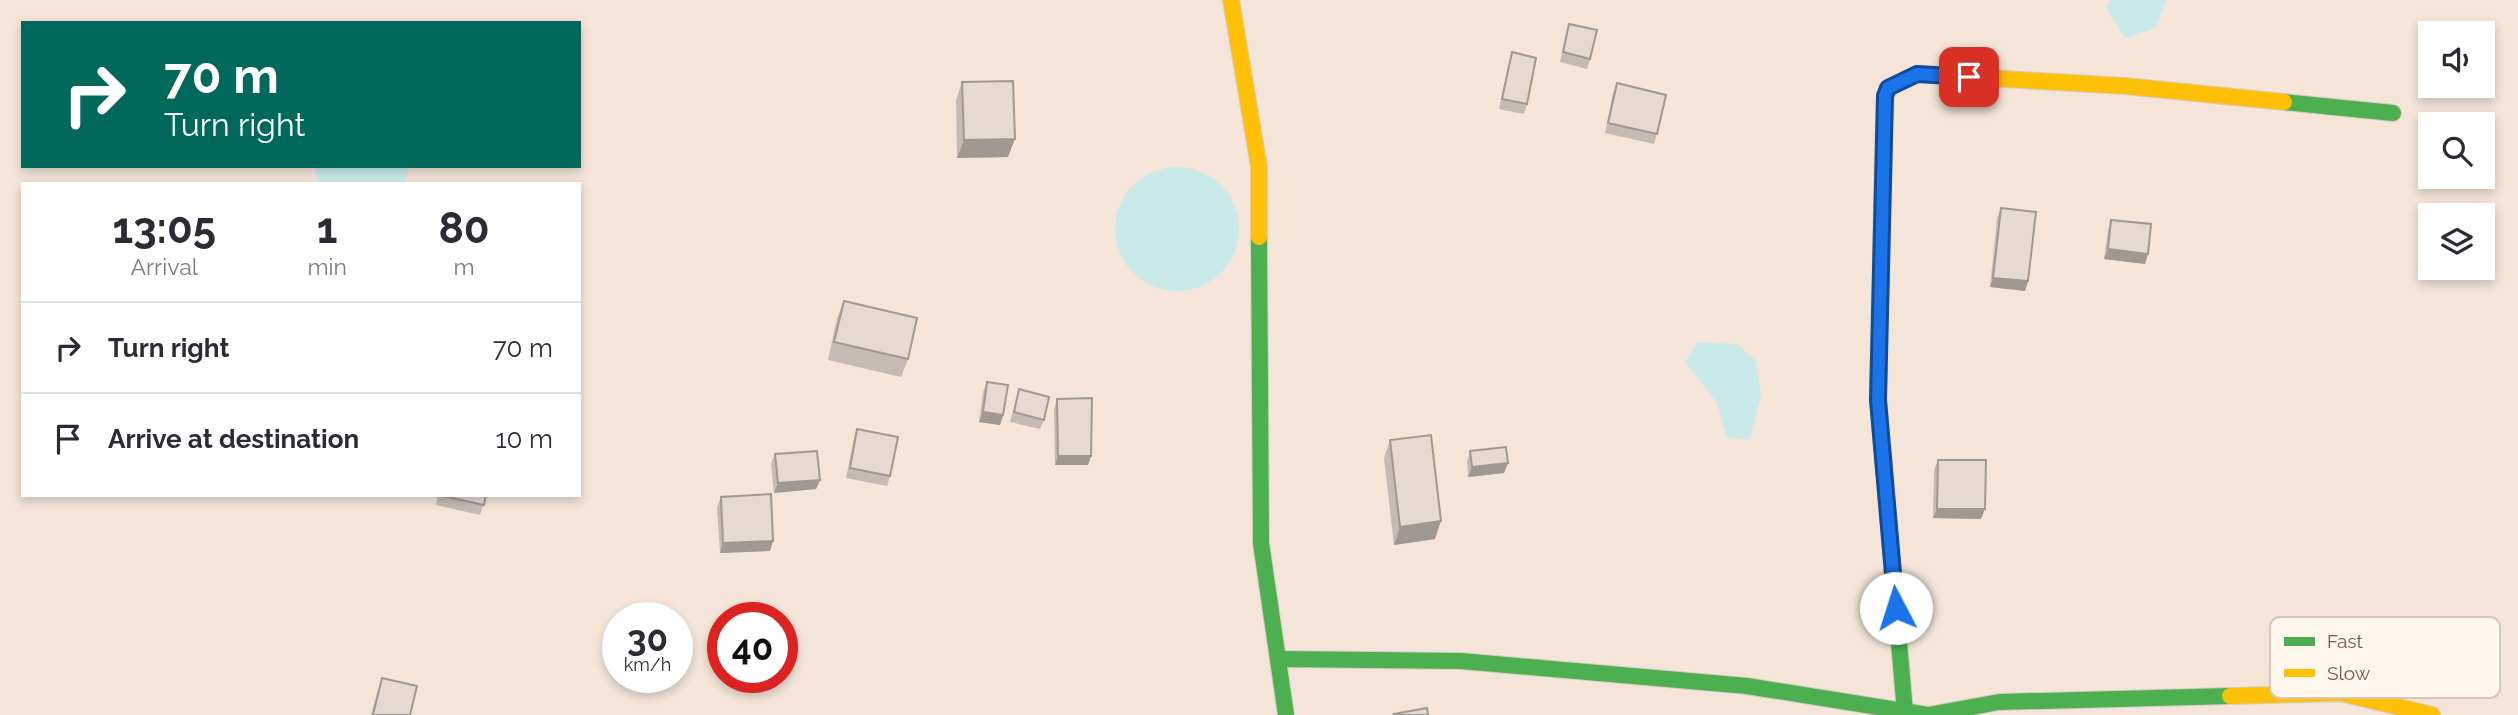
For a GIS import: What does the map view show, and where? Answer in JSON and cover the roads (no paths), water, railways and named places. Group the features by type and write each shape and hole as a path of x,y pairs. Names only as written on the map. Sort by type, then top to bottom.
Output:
{"street":[{"path":"1231,0 1259,167 1261,543 1286,715"},
{"path":"1905,712 1878,400 1885,96 1888,88 1917,74 2125,86 2393,113"},
{"path":"1278,659 1461,661 1748,686 1927,715 1999,702 2270,695"},
{"path":"2362,698 2432,715"}],"water":[{"path":"2111,0 2166,0 2156,28 2125,38 2106,7"},
{"path":"1177,167 1201,171 1221,185 1235,205 1239,229 1235,253 1221,273 1201,287 1177,291 1153,287 1133,273 1119,253 1115,229 1119,205 1133,185 1153,171"},
{"path":"314,168 409,168 405,182 318,182"},
{"path":"1698,342 1737,344 1756,361 1761,395 1750,440 1726,437 1717,403 1685,362"}]}
